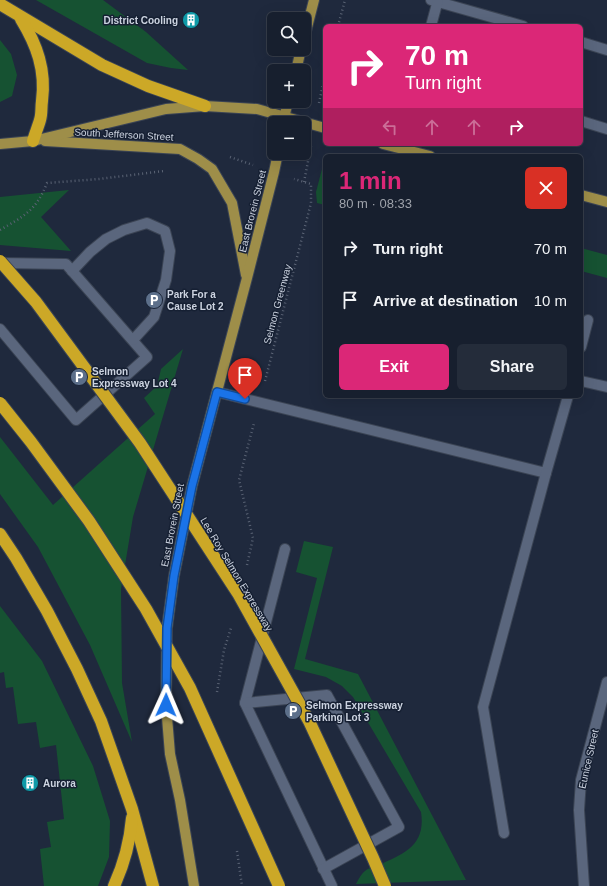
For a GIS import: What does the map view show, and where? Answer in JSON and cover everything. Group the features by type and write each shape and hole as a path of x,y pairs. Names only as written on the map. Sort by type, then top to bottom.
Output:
{"highway":[{"path":"0,4 102,65 124,76 205,106"},
{"path":"19,16 31,35 38,53 42,75 43,97 40,119 33,141"},
{"name":"Lee Roy Selmon Expressway","path":"0,262 36,302 140,443 239,596 309,721 373,858 384,886"},
{"path":"0,403 31,442 89,521 146,609 190,688 279,886"},
{"path":"0,534 47,611 77,669 101,721 132,809 153,886"},
{"path":"114,886 126,852 132,809"}],"main road":[{"path":"311,12 314,0"},
{"name":"South Jefferson Street","path":"0,144 33,141 166,109 205,106 257,109 274,116"},
{"name":"South Jefferson Street","path":"311,125 323,128"},
{"name":"South Jefferson Street","path":"33,141 180,150 198,159 212,169 232,202 247,278"},
{"path":"391,146 422,154"},
{"name":"East Brorein Street","path":"194,886 180,800 170,754 166,705 167,628 174,576 192,486 277,160"},
{"path":"583,195 607,202"}],"street":[{"path":"432,24 436,1 516,24"},
{"path":"583,43 607,50"},
{"path":"583,122 607,129"},
{"path":"72,271 106,238 124,230 147,223 165,231 170,251 166,280 154,317 133,340"},
{"path":"0,262 66,264 147,357 76,420 0,329"},
{"path":"583,339 588,320"},
{"path":"583,381 607,387"},
{"path":"217,392 546,474"},
{"path":"504,833 483,707 567,398"},
{"path":"285,549 245,703 332,886"},
{"name":"Eunice Street","path":"584,886 579,810 582,780 607,682"},
{"path":"245,703 327,695 399,827 323,869"}],"path":[{"path":"339,24 345,0"},
{"path":"0,230 27,214 42,196 47,183 99,179 171,170"},
{"name":"Selmon Greenway","path":"253,538 239,480 311,203 311,184 293,178"}],"green space":[{"path":"36,0 103,0 146,32 188,70 147,63"},
{"path":"0,40 11,54 17,75 12,96 0,102"},
{"path":"322,169 323,204 317,203 316,192"},
{"path":"69,190 41,217 71,251 0,245 0,197"},
{"path":"583,249 607,255 607,278 583,272"},
{"path":"183,349 133,517 121,589 122,683 132,742 90,645 38,547 0,494 0,437 53,505 155,414 144,398 157,386 161,369"},
{"path":"304,541 333,547 305,659 358,674 466,880 356,884 366,870 405,852 412,846 420,833 422,823 421,812 353,697 342,686 326,677 294,669 317,578 296,572"},
{"path":"0,606 42,661 93,766 110,821 109,857 98,886 44,886 40,849 51,847 47,822 64,819 56,745 40,748 36,722 18,724 13,687 6,688 4,672 0,673"}],"place":[{"name":"District Cooling","path":"191,20"},
{"name":"Park For a Cause Lot 2","path":"154,300"},
{"name":"Selmon Expressway Lot 4","path":"79,377"},
{"name":"Selmon Expressway Parking Lot 3","path":"293,711"},
{"name":"Aurora","path":"30,783"}],"route":[{"path":"166,705 167,628 174,576 192,486 217,392 245,399"}]}
